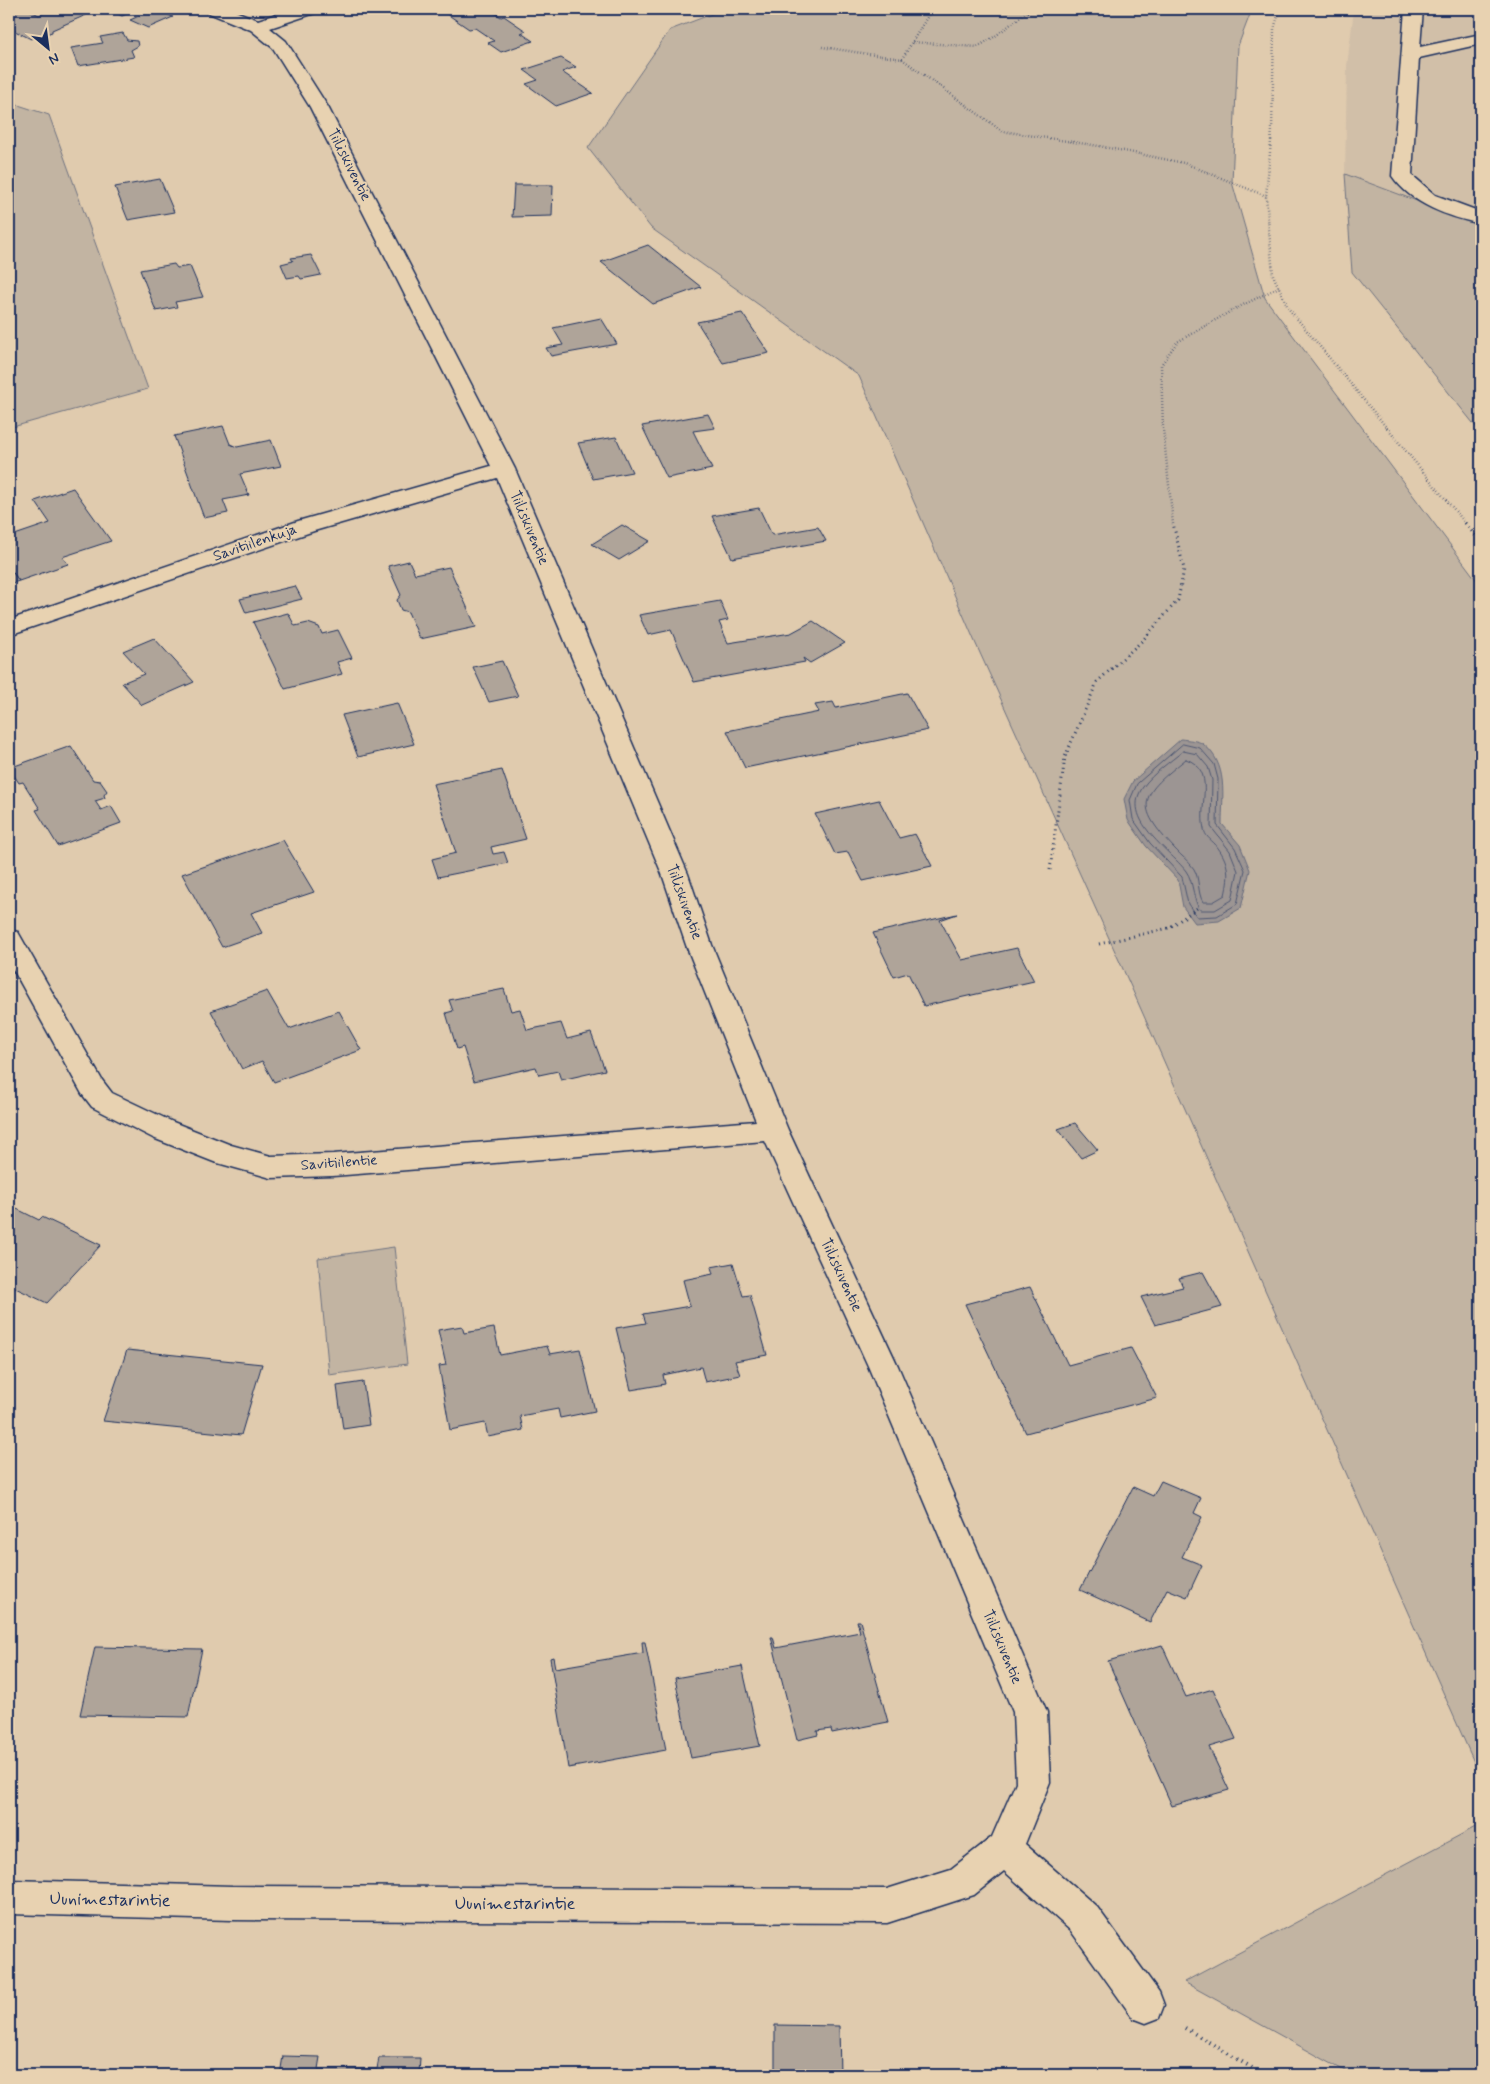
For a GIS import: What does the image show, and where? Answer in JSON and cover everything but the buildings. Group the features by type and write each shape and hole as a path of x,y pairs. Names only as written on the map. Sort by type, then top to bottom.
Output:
{"street":[{"name":"Tiiliskiventie","path":"216,9 257,26 280,45 320,107 504,469 675,874 700,945 774,1130 883,1366 1030,1712 1033,1782 1005,1849"},
{"path":"257,26 309,9"},
{"path":"1414,9 1402,176 1412,189 1430,200 1481,218"},
{"path":"1410,55 1481,39"},
{"name":"Savitiilenkuja","path":"9,628 306,526 504,469"},
{"name":"Savitiilentie","path":"9,939 92,1088 102,1100 163,1130 198,1144 224,1154 272,1167 333,1165 774,1130"},
{"path":"1005,1849 1084,1919 1146,2005"},
{"name":"Uunimestarintie","path":"9,1897 242,1903 887,1906 960,1883 1005,1849"}],"path":[{"path":"902,59 932,9"},
{"path":"912,42 977,47 994,37 1027,12 1027,9"},
{"path":"1280,9 1274,29 1272,130 1266,196 1273,275 1289,309 1481,543"},
{"path":"822,47 902,59 1002,131 1099,146 1184,162 1266,196"},
{"path":"1050,870 1065,757 1097,682 1143,640 1178,600 1184,569 1172,520 1163,428 1161,366 1177,342 1233,310 1279,288"},
{"path":"1099,944 1169,928 1200,906"},
{"path":"1146,2005 1264,2075"}],"shaded area":[{"path":"725,9 1252,9 1238,46 1232,182 1265,298 1481,586 1481,1778 1132,989 975,642 859,376 651,228 588,148 670,30"},
{"path":"1354,9 1481,9 1481,225 1345,174 1347,66"},
{"path":"9,102 49,115 148,389 9,428"},
{"path":"1345,174 1481,225 1481,433 1352,272"},
{"path":"394,1247 407,1364 329,1375 318,1258"},
{"path":"1481,1824 1481,2075 1352,2075 1184,1982"}],"water":[{"path":"1181,739 1203,744 1217,761 1223,792 1222,824 1240,845 1250,870 1241,908 1219,921 1195,923 1183,907 1178,880 1146,846 1128,820 1124,799 1133,781"}]}
